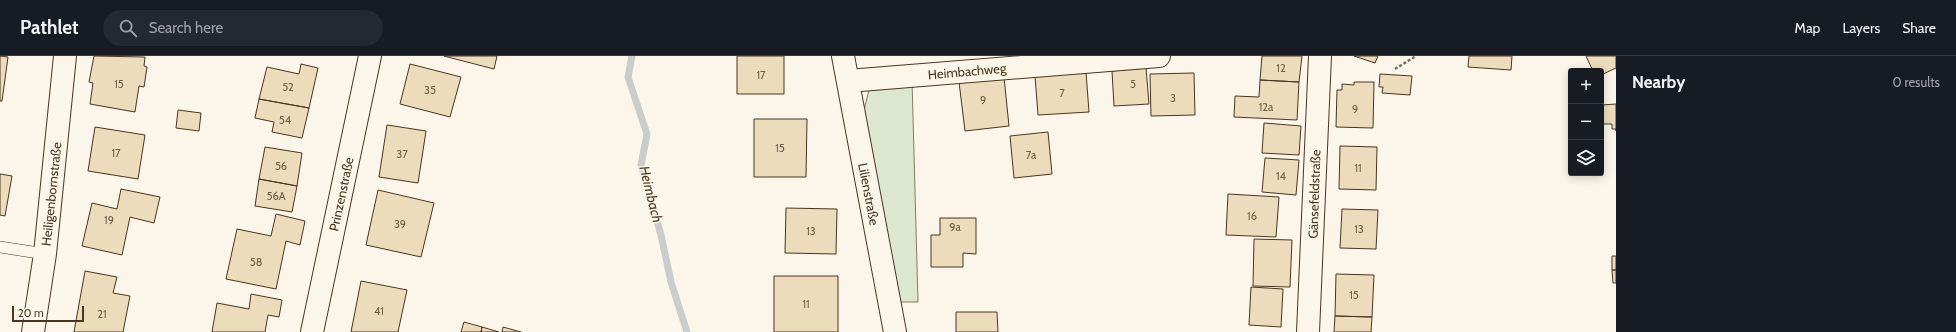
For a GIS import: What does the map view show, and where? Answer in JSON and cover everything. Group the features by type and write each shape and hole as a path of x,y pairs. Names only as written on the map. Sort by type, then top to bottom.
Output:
{"street":[{"name":"Heiligenbornstraße","path":"33,332 45,254 64,56"},
{"name":"Prinzenstraße","path":"312,332 370,56"},
{"name":"Lilienstraße","path":"843,56 895,332"},
{"name":"Heimbachweg","path":"848,81 1159,56"},
{"name":"Gänsefeldstraße","path":"1308,332 1320,56"}],"lane":[{"path":"0,247 45,254"}],"path":[{"path":"1395,69 1416,56"}],"green space":[{"path":"912,80 918,302 898,302 864,110 870,86"}],"building":[{"path":"0,56 8,57 2,101 0,101"},
{"path":"94,56 145,57 144,66 147,67 144,87 139,86 135,112 90,104 93,83 89,82"},
{"path":"444,56 497,56 494,69"},
{"path":"737,56 784,56 784,94 737,94"},
{"path":"1262,56 1302,56 1299,82 1260,80"},
{"path":"1354,56 1378,56 1375,63"},
{"path":"1469,56 1512,56 1511,70 1468,67"},
{"path":"1586,56 1616,56 1616,68 1604,74 1604,68 1592,68"},
{"path":"301,64 318,68 309,108 259,99 267,67 299,74"},
{"path":"410,64 461,77 450,117 400,104"},
{"path":"1146,68 1149,104 1114,106 1112,71"},
{"path":"1086,72 1089,112 1038,115 1035,76"},
{"path":"1194,73 1195,115 1151,116 1150,74"},
{"path":"1380,74 1412,76 1410,95 1382,93 1383,87 1379,87"},
{"path":"1004,77 1009,126 965,131 959,82"},
{"path":"1260,80 1299,82 1297,120 1234,117 1235,96 1259,97"},
{"path":"1354,82 1374,82 1373,128 1336,127 1337,90 1342,90 1342,84 1354,85"},
{"path":"259,99 309,108 302,138 272,132 274,122 255,118"},
{"path":"1616,104 1616,129 1612,129 1612,124 1604,124 1604,105"},
{"path":"178,110 201,113 199,131 176,128"},
{"path":"754,119 807,119 806,177 754,177"},
{"path":"1264,123 1301,126 1299,155 1262,153"},
{"path":"387,125 426,131 418,183 379,177"},
{"path":"95,127 145,135 138,179 88,171"},
{"path":"1048,132 1052,174 1014,178 1010,136"},
{"path":"1340,146 1377,147 1376,190 1339,189"},
{"path":"265,147 302,153 297,186 259,179"},
{"path":"1265,158 1299,160 1296,195 1262,192"},
{"path":"0,174 12,176 5,216 0,215"},
{"path":"259,179 297,186 292,212 255,206"},
{"path":"121,189 160,197 154,223 130,217 122,255 82,246 92,203 117,209"},
{"path":"378,190 434,203 421,257 366,245"},
{"path":"1228,194 1279,197 1276,237 1226,235"},
{"path":"786,208 837,209 836,254 785,253"},
{"path":"1342,209 1378,210 1376,249 1340,248"},
{"path":"276,214 305,221 300,245 286,241 276,289 226,279 237,229 271,236"},
{"path":"940,218 976,218 976,254 963,253 963,267 931,267 931,235 940,235"},
{"path":"1254,239 1292,240 1290,287 1253,286"},
{"path":"1612,256 1616,256 1616,270 1612,270"},
{"path":"1612,270 1616,270 1616,283 1613,283"},
{"path":"85,271 117,277 113,293 130,296 123,332 74,332"},
{"path":"1336,274 1374,275 1372,317 1335,316"},
{"path":"774,276 838,276 838,332 774,332"},
{"path":"361,281 407,290 398,332 351,332"},
{"path":"1251,287 1283,289 1281,327 1249,325"},
{"path":"251,294 282,300 279,317 268,315 265,332 212,332 217,303 249,309"},
{"path":"956,312 997,312 998,332 956,332"},
{"path":"1335,316 1372,317 1371,332 1334,332"},
{"path":"464,322 482,327 481,332 461,332"},
{"path":"482,327 499,332 481,332"},
{"path":"503,327 521,332 502,332"}],"waterway":[{"name":"Heimbach","path":"632,56 628,77 647,134 641,165 661,235 671,282 687,332"}]}
